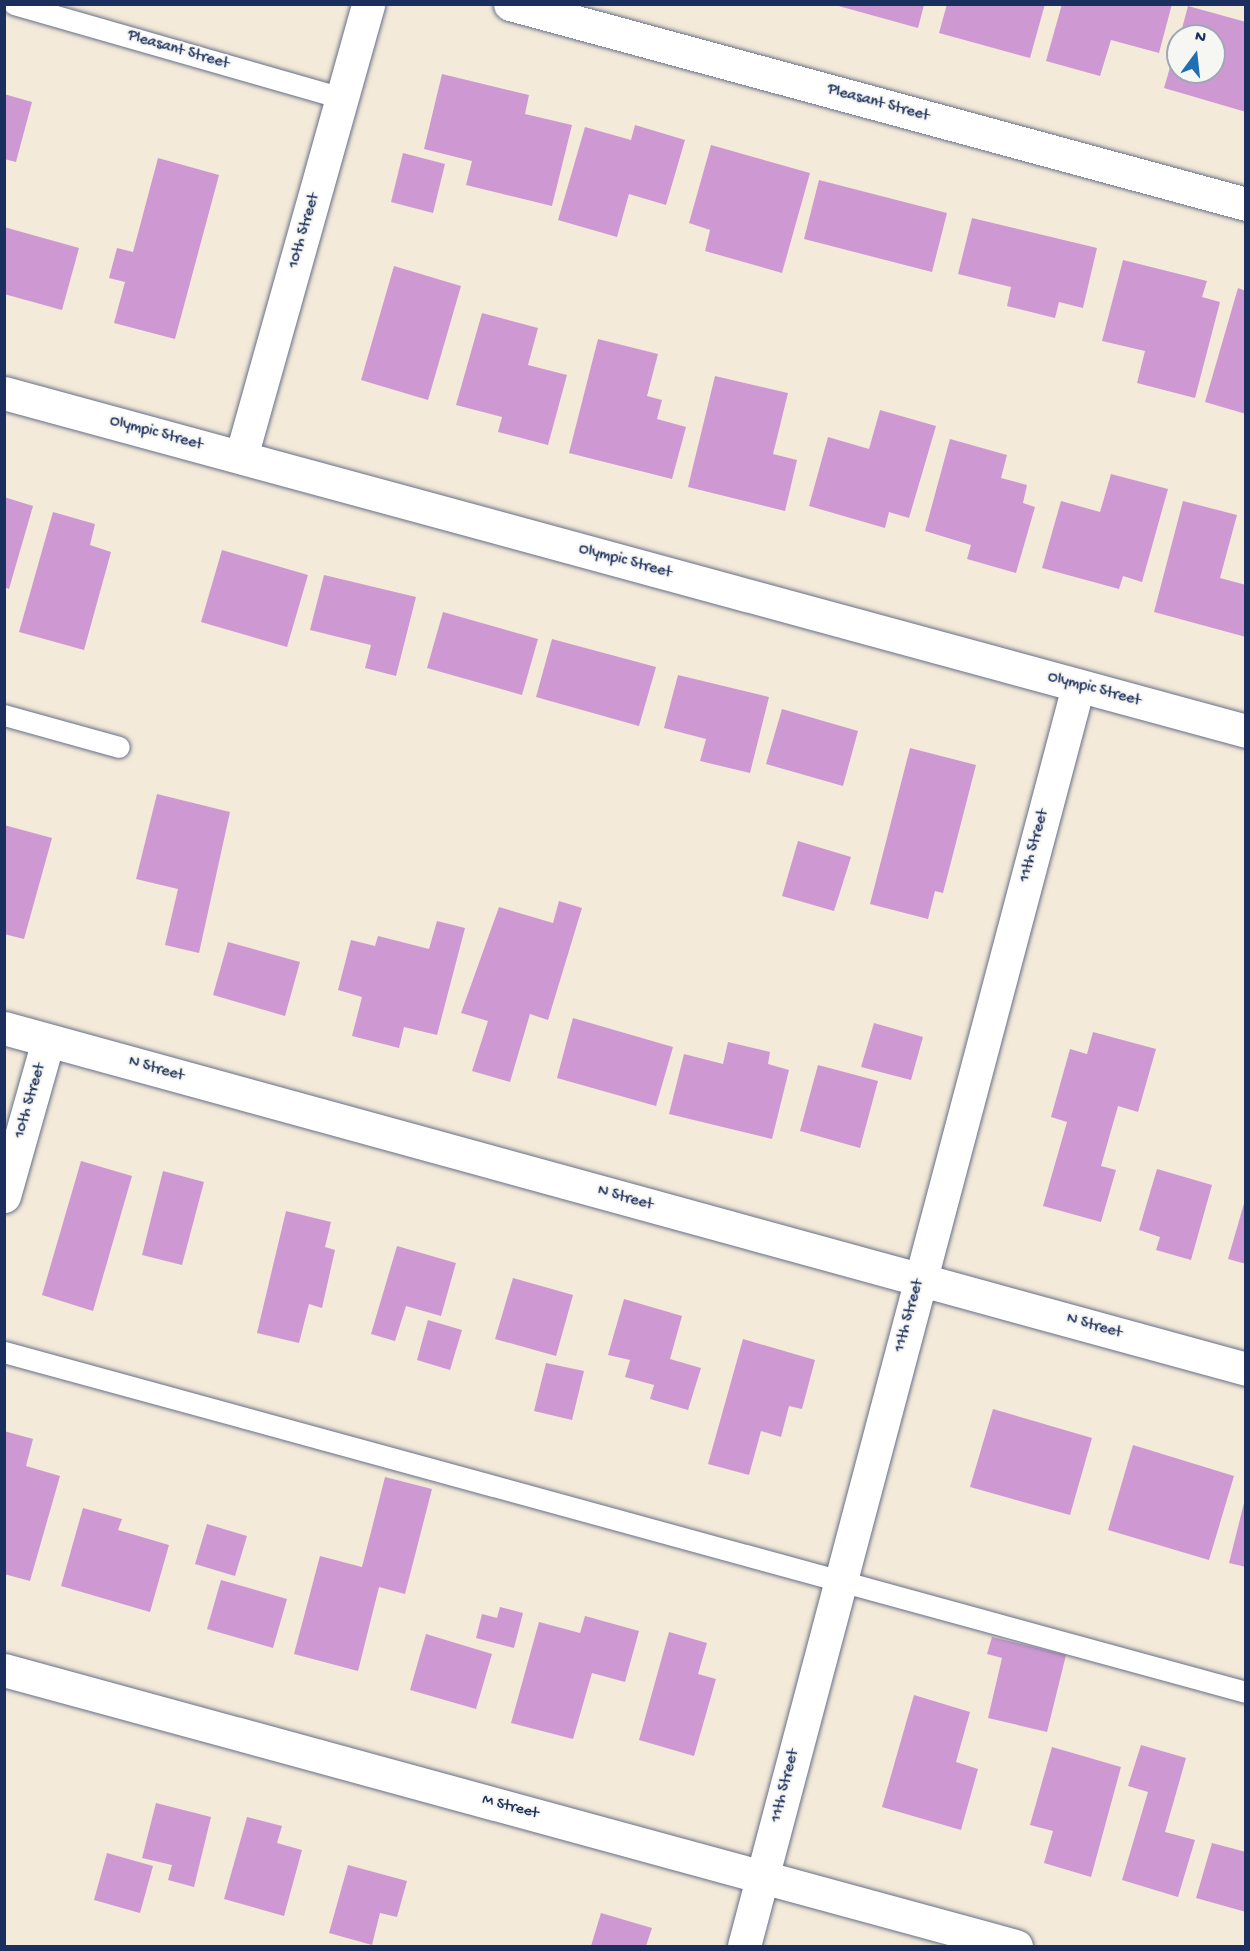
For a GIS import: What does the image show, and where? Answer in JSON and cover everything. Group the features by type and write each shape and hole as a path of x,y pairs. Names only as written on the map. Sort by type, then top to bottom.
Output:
{"street":[{"name":"10th Street","path":"241,457 368,4"},
{"name":"Pleasant Street","path":"510,4 1245,204"},
{"name":"Olympic Street","path":"4,393 1245,731"},
{"name":"11th Street","path":"744,1947 839,1580 1078,686"},
{"name":"N Street","path":"4,1028 1245,1369"},
{"name":"10th Street","path":"4,1196 48,1041"},
{"name":"M Street","path":"4,1670 1016,1947"}],"lane":[{"name":"Pleasant Street","path":"14,4 342,98"},
{"path":"4,715 119,747"},
{"path":"4,1352 1245,1692"}],"building":[{"path":"947,4 1045,4 1030,58 939,33"},
{"path":"1062,4 1172,4 1159,53 1111,40 1100,76 1046,61"},
{"path":"835,5 924,5 918,28"},
{"path":"1188,6 1246,22 1246,112 1164,88 1166,81 1166,84 1226,84 1226,24 1183,24"},
{"path":"442,74 529,95 525,114 572,125 552,206 466,185 472,161 424,149"},
{"path":"4,94 32,102 16,162 4,159"},
{"path":"635,125 685,140 666,205 629,194 617,237 558,220 585,127 631,140"},
{"path":"711,145 810,173 782,273 705,251 710,230 689,223"},
{"path":"403,153 445,164 433,213 391,202"},
{"path":"158,158 219,175 175,339 114,323 125,282 109,278 117,248 133,252"},
{"path":"819,180 947,213 932,272 804,239"},
{"path":"972,218 1097,248 1083,308 1059,302 1055,318 1007,306 1011,287 958,274"},
{"path":"4,227 79,248 62,310 4,294"},
{"path":"1123,260 1207,281 1202,297 1220,302 1195,398 1137,383 1145,351 1102,341"},
{"path":"394,266 461,286 428,400 361,380"},
{"path":"1238,288 1246,291 1246,414 1205,402"},
{"path":"482,313 538,328 528,365 567,375 548,445 498,432 502,417 456,405"},
{"path":"598,339 658,354 647,396 662,400 657,419 686,427 672,479 569,453"},
{"path":"715,376 788,393 773,454 797,460 785,511 688,487"},
{"path":"880,410 936,426 909,518 889,512 885,528 809,506 828,437 869,449"},
{"path":"950,439 1007,455 1001,478 1027,485 1023,503 1035,507 1016,573 967,559 971,545 925,531"},
{"path":"1111,474 1168,489 1142,582 1123,576 1119,589 1042,568 1061,501 1100,512"},
{"path":"4,497 33,506 9,589 4,587"},
{"path":"1183,501 1237,515 1220,578 1246,585 1246,637 1154,612"},
{"path":"53,512 95,524 90,545 111,552 84,650 19,632"},
{"path":"222,550 308,575 287,647 201,622"},
{"path":"324,575 416,597 396,676 365,668 371,645 310,630"},
{"path":"443,612 538,639 522,695 427,668"},
{"path":"552,639 656,667 639,726 536,697"},
{"path":"678,675 769,697 750,773 700,761 706,739 664,728"},
{"path":"782,709 858,731 843,786 766,764"},
{"path":"910,748 976,765 943,893 935,891 928,919 870,904"},
{"path":"157,794 230,812 199,953 165,945 178,889 136,879"},
{"path":"4,825 52,838 24,939 4,934"},
{"path":"798,841 851,857 834,911 782,896"},
{"path":"559,901 582,908 548,1020 530,1014 510,1082 472,1071 488,1021 461,1013 499,907 553,923"},
{"path":"437,921 465,928 437,1035 404,1027 399,1048 352,1036 362,997 338,990 351,940 375,946 378,936 429,949"},
{"path":"228,942 300,962 285,1016 213,995"},
{"path":"573,1018 673,1047 656,1106 557,1078"},
{"path":"874,1023 923,1037 911,1080 861,1067"},
{"path":"1093,1032 1156,1049 1138,1112 1118,1106 1101,1166 1116,1170 1101,1222 1043,1206 1067,1122 1051,1117 1070,1049 1087,1054"},
{"path":"728,1042 770,1052 768,1064 789,1070 772,1139 669,1114 684,1054 723,1064"},
{"path":"818,1065 878,1081 860,1148 800,1131"},
{"path":"81,1161 132,1176 93,1311 42,1295"},
{"path":"1157,1169 1212,1185 1191,1260 1156,1250 1160,1237 1139,1230"},
{"path":"163,1171 204,1182 182,1265 142,1255"},
{"path":"1246,1201 1246,1264 1228,1259"},
{"path":"286,1211 331,1222 325,1247 335,1250 322,1308 309,1304 299,1343 257,1333"},
{"path":"397,1246 456,1263 441,1316 406,1306 395,1341 371,1334"},
{"path":"513,1278 573,1295 556,1356 495,1339"},
{"path":"624,1299 682,1316 670,1359 701,1368 688,1410 650,1399 654,1385 625,1377 630,1360 608,1355"},
{"path":"428,1320 462,1330 450,1370 417,1360"},
{"path":"743,1339 815,1360 802,1409 789,1406 781,1437 761,1431 749,1475 708,1464"},
{"path":"546,1363 584,1371 572,1420 534,1411"},
{"path":"993,1409 1092,1438 1070,1515 970,1487"},
{"path":"4,1431 33,1439 26,1466 60,1476 30,1581 4,1574"},
{"path":"1133,1445 1234,1476 1209,1560 1108,1530"},
{"path":"385,1477 432,1489 405,1594 379,1587 358,1671 294,1654 320,1556 362,1567"},
{"path":"1246,1495 1246,1567 1229,1563"},
{"path":"83,1508 122,1519 118,1530 169,1545 150,1612 61,1586"},
{"path":"207,1524 247,1536 235,1576 195,1564"},
{"path":"221,1580 287,1599 273,1648 207,1629"},
{"path":"500,1607 523,1613 514,1648 476,1638 482,1614 497,1618"},
{"path":"585,1616 639,1631 625,1682 592,1673 573,1739 511,1723 539,1622 580,1633"},
{"path":"669,1632 707,1643 698,1674 716,1679 694,1756 639,1740"},
{"path":"426,1634 492,1654 476,1709 410,1690"},
{"path":"992,1637 1066,1655 1047,1732 988,1718 1002,1658 987,1654"},
{"path":"914,1695 970,1712 956,1762 978,1769 961,1830 882,1807"},
{"path":"1141,1745 1186,1758 1165,1832 1195,1840 1178,1897 1122,1880 1148,1792 1128,1786"},
{"path":"1052,1747 1121,1767 1091,1877 1044,1863 1053,1831 1030,1825"},
{"path":"156,1803 211,1817 194,1887 168,1880 172,1865 142,1858"},
{"path":"247,1817 282,1826 277,1843 302,1850 284,1916 224,1899"},
{"path":"1212,1843 1246,1852 1246,1912 1196,1898"},
{"path":"107,1853 153,1866 140,1913 94,1900"},
{"path":"348,1865 407,1881 397,1917 380,1913 372,1945 329,1933"},
{"path":"601,1913 652,1928 646,1946 591,1946"}]}
